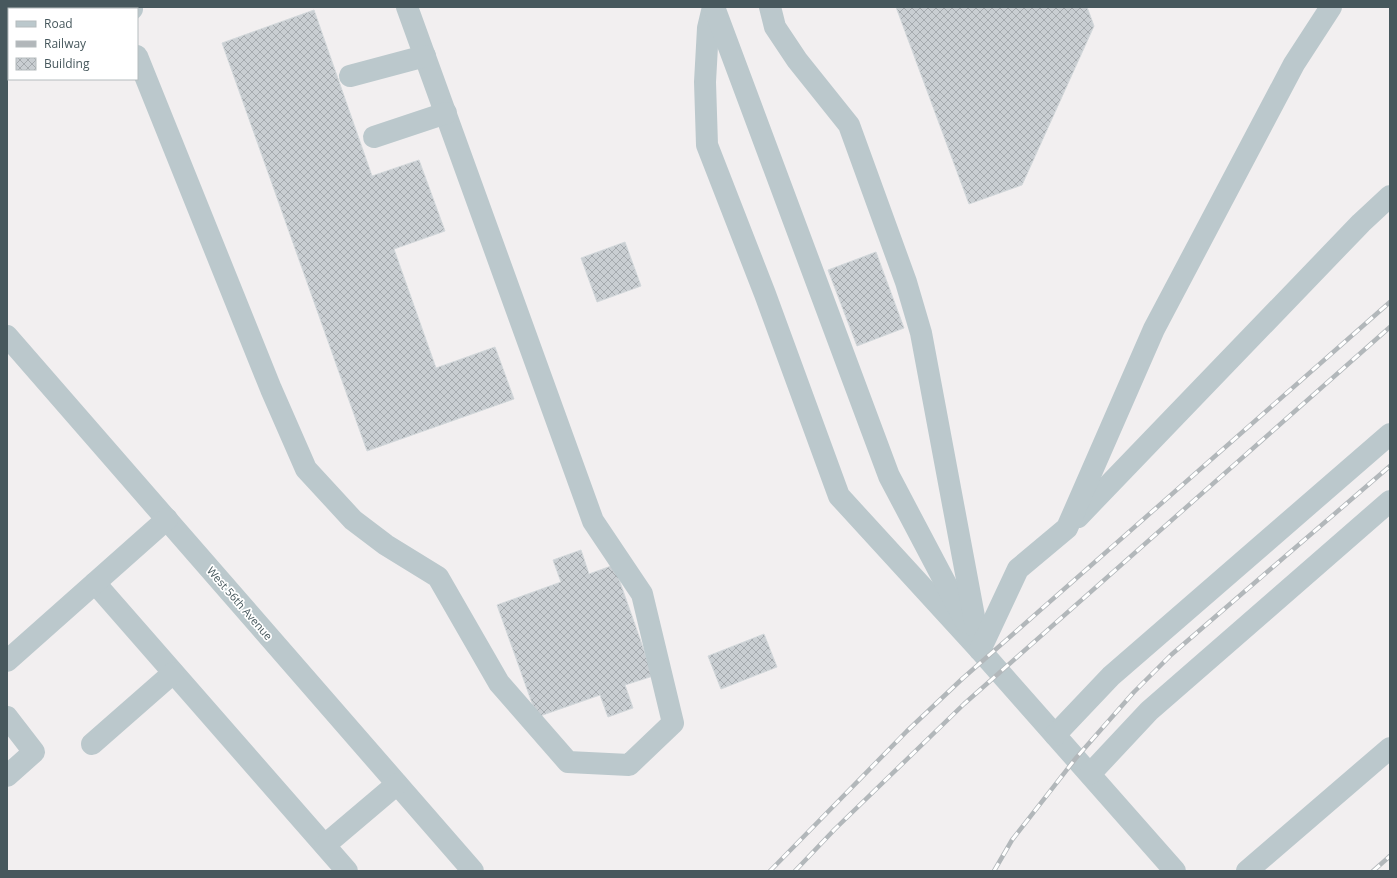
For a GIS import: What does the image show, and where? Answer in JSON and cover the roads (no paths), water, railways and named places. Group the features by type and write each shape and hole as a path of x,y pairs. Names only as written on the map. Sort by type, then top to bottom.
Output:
{"street":[{"path":"138,58 271,389 306,468 353,520 386,545 438,577 498,683 568,762 629,766 672,722 642,594 593,522 407,7"},
{"path":"714,7 708,28 704,82 707,146 765,294 839,496 980,650 1175,871"},
{"path":"714,7 889,476 980,650"},
{"path":"770,7 775,27 797,60 849,125 906,282 921,333 980,650"},
{"path":"1067,528 1154,330 1294,64 1331,7"},
{"path":"350,76 425,56"},
{"path":"374,137 446,113"},
{"path":"980,650 1018,569 1067,528 1361,223 1390,196"},
{"name":"West 56th Avenue","path":"7,336 473,871"},
{"path":"1055,735 1111,676 1390,434"},
{"path":"1090,774 1149,711 1390,501"},
{"path":"7,661 167,520"},
{"path":"95,583 347,871"},
{"path":"92,744 174,673"},
{"path":"7,717 34,752 7,776"},
{"path":"1247,871 1390,748"},
{"path":"325,845 397,784"}],"railway":[{"path":"770,871 907,731 962,679 1390,302"},
{"path":"795,871 835,829 964,704 1390,327"},
{"path":"994,871 1012,840 1076,758 1134,692 1171,655 1390,466"},
{"path":"1373,871 1390,856"}]}
